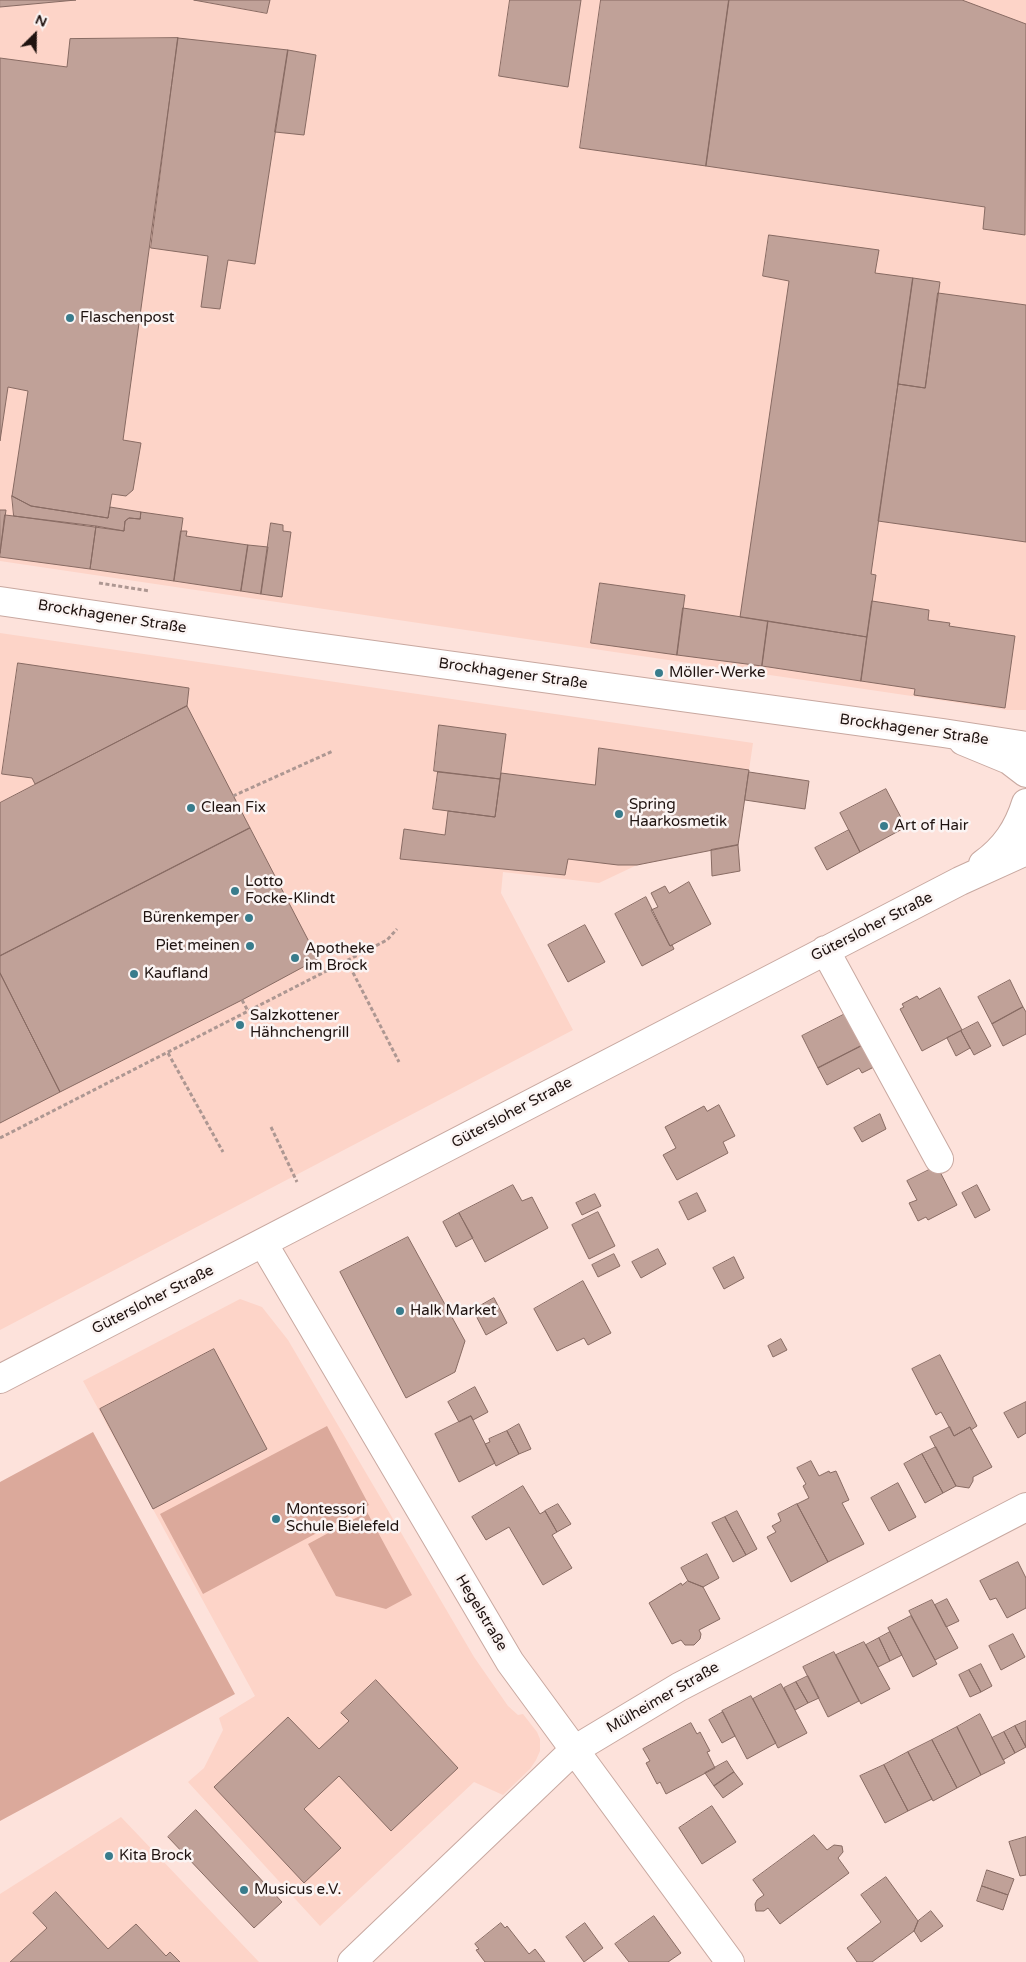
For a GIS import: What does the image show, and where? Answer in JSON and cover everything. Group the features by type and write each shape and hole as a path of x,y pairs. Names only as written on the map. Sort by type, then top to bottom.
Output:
{"street":[{"name":"Brockhagener Straße","path":"0,601 1026,746"},
{"path":"943,733 1009,760 1026,773"},
{"path":"960,881 998,853 1020,822 1026,803"},
{"name":"Gütersloher Straße","path":"0,1379 825,950 960,881 1026,851"},
{"path":"825,950 939,1159"},
{"name":"Hegelstraße","path":"263,1243 510,1662 730,1962"},
{"name":"Mülheimer Straße","path":"352,1962 574,1750 679,1687 1026,1506"}],"path":[{"path":"233,796 333,751"},
{"path":"0,1138 387,940 397,929"},
{"path":"347,960 399,1062"},
{"path":"242,1000 248,1012"},
{"path":"168,1053 222,1152"},
{"path":"271,1127 297,1182"}],"shaded area":[{"path":"0,0 1026,0 1026,710 1006,710 0,561"},
{"path":"0,633 753,743 738,845 637,865 599,883 503,872 501,893 573,1030 0,1330"},
{"name":"Montessori Schule Bielefeld","path":"240,1299 262,1307 288,1340 474,1657 508,1706 518,1715 523,1714 540,1739 540,1751 536,1760 530,1769 503,1795 474,1782 320,1926 188,1782 204,1768 223,1730 219,1718 255,1696 83,1381"},
{"path":"327,1426 369,1505 203,1594 160,1514"},
{"path":"93,1432 235,1694 0,1821 0,1482"},
{"path":"367,1512 412,1595 386,1609 336,1596 308,1544"},
{"name":"Kita Brock","path":"121,1817 259,1962 0,1962 0,1894"}],"building":[{"path":"0,0 76,0 0,7"},
{"path":"194,0 270,0 267,13"},
{"path":"510,0 581,0 568,87 499,76"},
{"path":"601,0 729,0 706,166 580,148"},
{"path":"729,0 962,0 1026,24 1025,235 983,229 985,207 706,166"},
{"name":"Flaschenpost","path":"178,38 123,440 141,443 133,490 126,496 112,494 108,518 31,506 12,496 28,391 8,387 0,441 0,58 67,67 70,39"},
{"path":"178,38 288,50 255,264 228,260 220,309 201,307 208,256 151,248"},
{"path":"288,50 316,55 304,135 275,132"},
{"path":"769,235 879,250 875,273 913,278 871,574 876,575 867,637 740,617 789,281 763,276"},
{"path":"913,278 940,282 925,388 898,384"},
{"path":"938,293 1026,305 1026,542 878,521 898,384 925,388"},
{"path":"12,496 31,506 108,518 110,507 141,512 140,519 129,518 125,521 124,531 14,516"},
{"path":"0,510 6,510 0,553"},
{"path":"141,512 183,518 174,581 90,569 96,526 124,531 125,521 129,518 140,519"},
{"path":"5,515 96,526 90,569 0,557"},
{"path":"271,523 283,525 283,531 291,532 282,597 261,594"},
{"path":"181,531 187,531 186,536 248,545 241,591 174,581"},
{"path":"248,545 268,547 261,594 241,591"},
{"path":"600,583 685,595 677,655 591,643"},
{"path":"872,601 929,610 928,620 950,623 949,626 1015,636 1005,708 914,695 915,689 861,681"},
{"path":"683,608 768,621 762,666 677,655"},
{"path":"768,621 867,637 861,681 762,666"},
{"path":"18,663 189,688 187,706 35,784 32,778 2,774"},
{"path":"187,706 250,828 0,956 0,803"},
{"path":"439,725 506,734 500,779 434,771"},
{"name":"Spring Haarkosmetik","path":"599,748 749,770 738,845 637,865 618,865 568,859 565,875 400,859 404,829 445,835 448,811 495,817 501,773 595,785"},
{"path":"438,772 500,779 495,817 433,809"},
{"path":"749,772 809,781 805,809 745,800"},
{"path":"886,789 906,827 860,852 840,813"},
{"path":"250,828 318,959 242,1000 60,1092 0,973 0,956"},
{"path":"849,830 860,852 827,870 815,848"},
{"path":"738,845 740,871 712,876 711,850"},
{"path":"689,882 711,924 670,946 651,910 658,907 651,893 665,886 669,893"},
{"path":"646,897 670,946 672,945 674,949 642,966 615,914"},
{"path":"585,925 605,962 568,982 548,945"},
{"path":"0,973 60,1092 0,1123"},
{"path":"1010,980 1023,1007 992,1024 978,997"},
{"path":"940,988 962,1030 922,1051 900,1009 904,1007 902,1004 917,996 919,999"},
{"path":"1023,1007 1026,1012 1026,1034 1003,1046 992,1024"},
{"path":"849,1012 865,1044 818,1068 802,1036"},
{"path":"978,1022 991,1046 974,1055 961,1031"},
{"path":"961,1031 970,1048 956,1056 947,1038"},
{"path":"865,1044 876,1066 862,1073 859,1068 827,1085 818,1068"},
{"path":"719,1105 735,1136 723,1142 728,1153 677,1180 663,1155 676,1148 665,1127 704,1106 707,1111"},
{"path":"880,1114 886,1129 862,1142 854,1128"},
{"path":"937,1166 957,1205 928,1220 926,1217 918,1221 909,1203 917,1200 907,1181"},
{"path":"513,1185 522,1201 532,1197 548,1228 485,1262 459,1213"},
{"path":"977,1185 990,1210 975,1218 962,1193"},
{"path":"697,1193 706,1211 688,1220 679,1202"},
{"path":"595,1194 601,1206 582,1215 576,1203"},
{"path":"598,1212 615,1246 589,1259 572,1225"},
{"path":"459,1213 473,1238 456,1247 443,1222"},
{"path":"408,1237 465,1341 455,1372 406,1398 340,1272"},
{"path":"658,1249 666,1264 641,1278 632,1262"},
{"path":"614,1254 620,1266 598,1277 592,1265"},
{"path":"734,1257 744,1278 724,1289 713,1268"},
{"path":"583,1281 611,1333 588,1345 584,1338 557,1351 534,1309"},
{"path":"494,1298 507,1323 486,1335 473,1310"},
{"path":"781,1339 787,1350 773,1357 768,1346"},
{"path":"214,1349 267,1449 153,1509 100,1409"},
{"path":"940,1355 977,1426 971,1430 970,1427 954,1436 941,1412 936,1415 912,1369"},
{"path":"475,1387 488,1412 473,1420 471,1416 459,1422 448,1402"},
{"path":"1026,1402 1026,1433 1018,1438 1004,1413"},
{"path":"471,1416 495,1463 459,1482 435,1434"},
{"path":"519,1424 531,1449 519,1454 507,1431"},
{"path":"950,1427 954,1436 970,1427 992,1467 973,1477 969,1488 956,1486 930,1437"},
{"path":"507,1431 519,1454 496,1466 485,1444 490,1442 489,1439"},
{"path":"936,1447 956,1486 943,1493 922,1454"},
{"path":"922,1454 943,1493 925,1503 904,1464"},
{"path":"811,1461 819,1476 829,1471 830,1473 836,1471 849,1500 842,1503 864,1544 828,1562 797,1504 809,1498 803,1486 806,1484 797,1468"},
{"path":"898,1483 916,1517 889,1531 871,1498"},
{"path":"523,1486 540,1514 545,1511 557,1532 552,1535 572,1568 543,1585 509,1527 486,1540 472,1517"},
{"path":"558,1504 571,1524 557,1532 545,1511"},
{"path":"797,1504 828,1562 791,1582 767,1537 776,1532 772,1526 781,1521 778,1514"},
{"path":"737,1511 757,1549 746,1555 725,1517"},
{"path":"725,1517 746,1555 733,1562 712,1523"},
{"path":"707,1554 719,1578 703,1587 688,1581 681,1568"},
{"path":"1018,1562 1026,1578 1026,1608 1007,1618 996,1598 990,1600 980,1581"},
{"path":"688,1581 703,1587 720,1619 699,1630 701,1634 700,1639 694,1645 685,1645 681,1640 672,1644 649,1603 681,1583 682,1585"},
{"path":"947,1599 959,1621 946,1627 935,1605"},
{"path":"932,1600 958,1648 935,1660 909,1611"},
{"path":"911,1616 937,1664 913,1677 888,1628"},
{"path":"890,1632 902,1655 890,1661 879,1638"},
{"path":"1013,1634 1025,1657 1001,1670 989,1646"},
{"path":"879,1638 890,1661 878,1667 866,1645"},
{"path":"864,1642 890,1689 861,1704 836,1655"},
{"path":"834,1652 859,1701 828,1717 803,1667"},
{"path":"981,1664 992,1686 981,1692 969,1670"},
{"path":"969,1670 981,1692 970,1697 959,1675"},
{"path":"808,1676 819,1698 808,1703 796,1682"},
{"path":"376,1680 458,1768 391,1831 339,1776 304,1809 341,1848 304,1883 214,1787 288,1717 319,1749 349,1721 341,1713"},
{"path":"796,1682 808,1703 795,1710 784,1688"},
{"path":"781,1684 807,1733 778,1748 753,1699"},
{"path":"751,1696 776,1743 747,1759 722,1711"},
{"path":"723,1712 735,1736 722,1743 709,1720"},
{"path":"980,1714 1005,1763 981,1775 957,1727"},
{"path":"1026,1721 1026,1747 1015,1726"},
{"path":"691,1723 697,1734 700,1732 710,1751 707,1752 715,1768 666,1794 660,1782 657,1784 646,1763 650,1761 643,1749"},
{"path":"1015,1726 1026,1747 1015,1753 1004,1732"},
{"path":"957,1727 981,1775 957,1788 932,1740"},
{"path":"1004,1732 1015,1753 1003,1760 992,1738"},
{"path":"932,1740 957,1788 933,1801 908,1752"},
{"path":"908,1752 932,1799 908,1811 884,1765"},
{"path":"727,1761 734,1772 714,1786 705,1773"},
{"path":"884,1765 908,1811 885,1823 860,1776"},
{"path":"734,1772 743,1784 723,1798 714,1786"},
{"path":"712,1806 736,1842 702,1864 679,1828"},
{"path":"196,1810 282,1902 254,1928 168,1837"},
{"path":"814,1835 827,1850 834,1845 842,1846 843,1852 838,1858 849,1873 780,1924 768,1908 764,1911 756,1911 755,1904 757,1900 764,1895 753,1880"},
{"path":"1026,1837 1026,1875 1020,1876 1009,1842"},
{"path":"987,1870 1014,1879 1008,1895 982,1886"},
{"path":"886,1877 918,1921 914,1931 872,1962 857,1962 847,1948 881,1922 861,1895"},
{"path":"982,1886 1008,1895 1003,1910 977,1901"},
{"path":"56,1892 108,1949 136,1924 166,1956 170,1952 180,1962 10,1962 47,1928 33,1913"},
{"path":"931,1911 943,1926 921,1942 914,1931 918,1921"},
{"path":"654,1916 681,1953 668,1962 629,1962 615,1944"},
{"path":"501,1923 505,1928 507,1926 529,1954 535,1949 545,1962 485,1962 476,1950 479,1949 475,1944"},
{"path":"585,1923 603,1948 584,1962 566,1937"}],"place":[{"name":"Flaschenpost","path":"70,318"},
{"name":"Möller-Werke","path":"659,673"},
{"name":"Clean Fix","path":"191,808"},
{"name":"Spring Haarkosmetik","path":"619,814"},
{"name":"Art of Hair","path":"884,826"},
{"name":"Lotto Focke-Klindt","path":"235,891"},
{"name":"Bürenkemper","path":"249,918"},
{"name":"Piet meinen","path":"250,946"},
{"name":"Apotheke im Brock","path":"295,958"},
{"name":"Kaufland","path":"134,974"},
{"name":"Salzkottener Hähnchengrill","path":"240,1025"},
{"name":"Halk Market","path":"400,1311"},
{"name":"Montessori Schule Bielefeld","path":"276,1519"},
{"name":"Kita Brock","path":"109,1856"},
{"name":"Musicus e.V.","path":"244,1890"}]}
